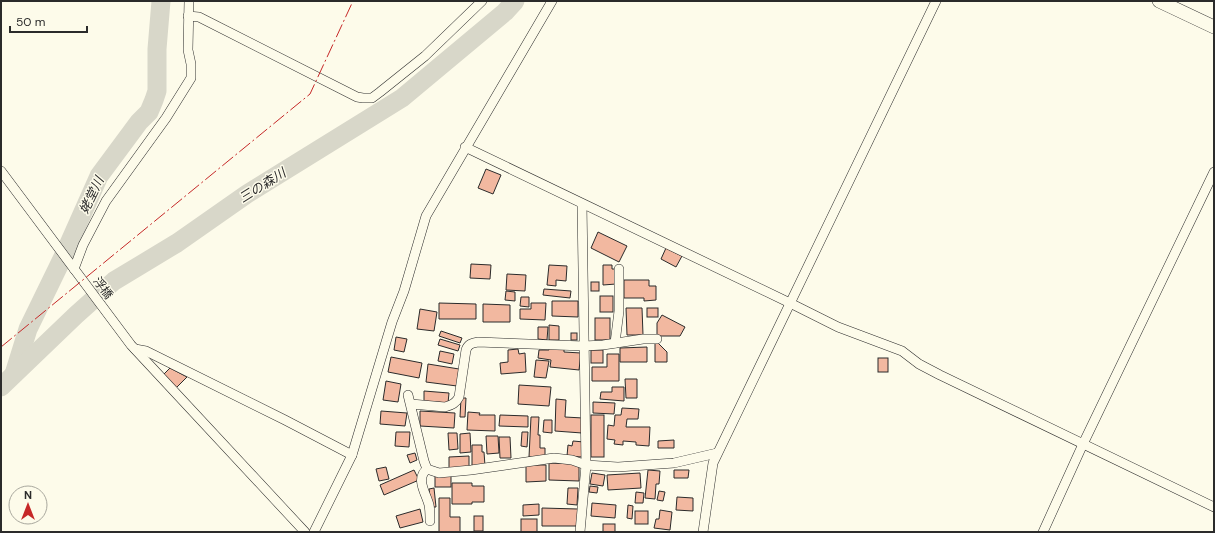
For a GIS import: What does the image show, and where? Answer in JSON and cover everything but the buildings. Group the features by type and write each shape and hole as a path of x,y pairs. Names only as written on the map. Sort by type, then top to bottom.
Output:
{"street":[{"path":"72,267 106,201 166,118 191,78 191,64 188,50 189,1"},
{"path":"188,16 199,17 357,97 369,99 425,56 482,1"},
{"path":"314,532 352,455 426,216 465,147 552,1"},
{"path":"704,532 713,463 717,453 936,1"},
{"path":"1159,1 1214,28"},
{"path":"465,147 838,327 902,351 919,364 940,375 1214,507"},
{"name":"浮橋","path":"1,171 135,349 305,532"},
{"path":"1043,532 1083,444 1214,172"},
{"path":"580,532 586,465 582,204"},
{"path":"615,343 619,311 619,269"},
{"path":"411,404 445,407 451,406 457,401 459,397 466,350 472,343 498,342 584,346 643,339 657,339"},
{"path":"135,349 146,351 292,423 352,455"},
{"path":"408,394 422,455 427,468 436,472 471,470 554,458 576,460 586,465 618,467 674,463 717,453"},
{"path":"427,468 423,472 422,486 428,504 430,521"}],"waterway":[{"name":"姥堂川","path":"14,374 28,329 63,257 99,176 139,122 149,112 154,100 157,91 157,49 161,1"},
{"name":"三の森川","path":"1,387 76,315 114,281 177,243 247,194 402,98 505,12 515,1"}],"power":[{"path":"1,347 310,94 353,1"}]}
